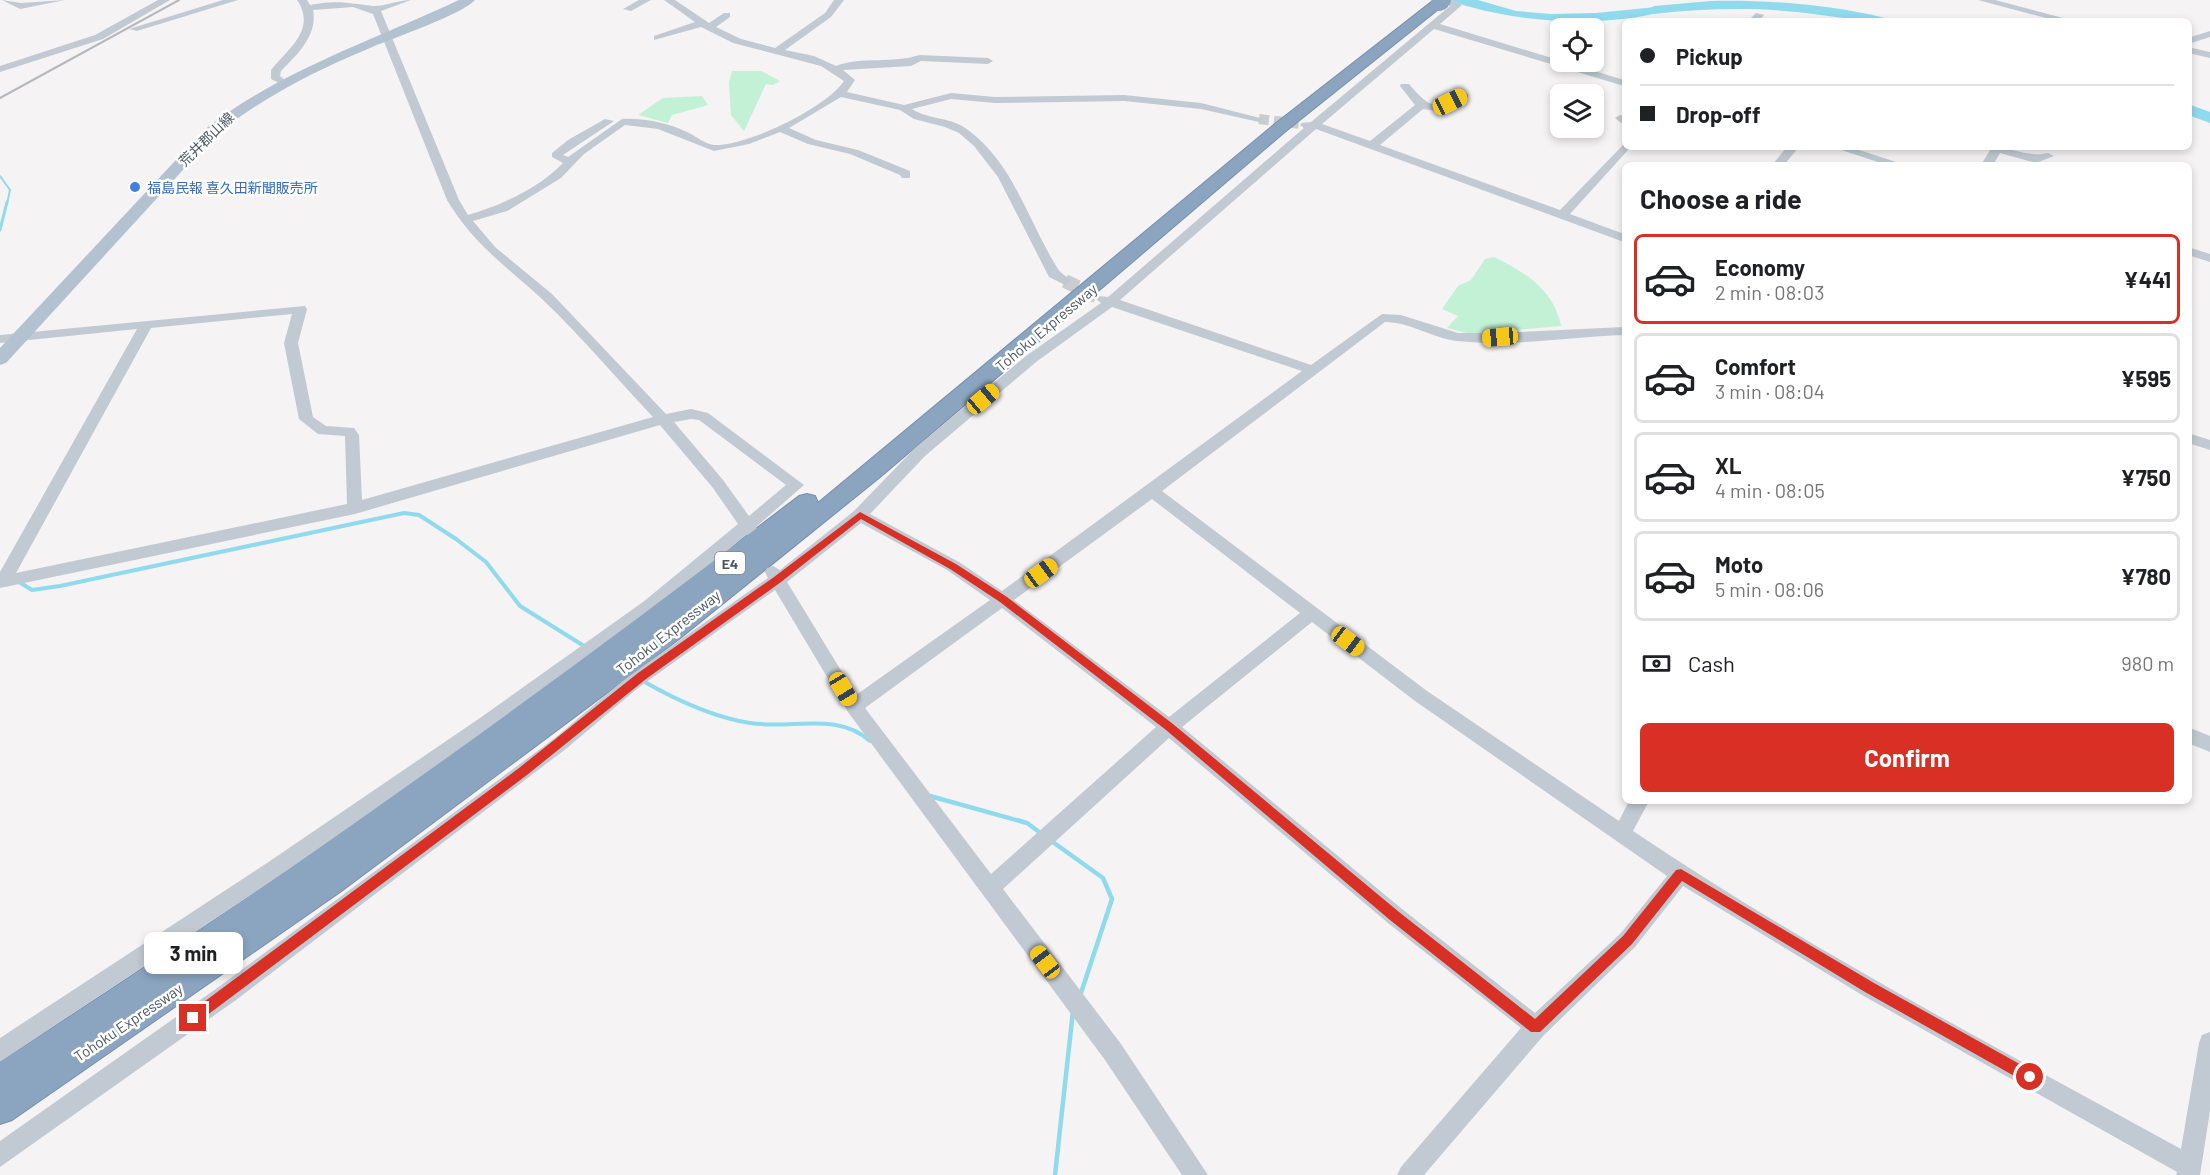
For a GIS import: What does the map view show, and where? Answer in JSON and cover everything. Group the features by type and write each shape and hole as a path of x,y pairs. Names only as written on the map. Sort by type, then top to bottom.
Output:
{"highway":[{"name":"Tohoku Expressway","path":"0,1081 357,838 656,620 856,464 1268,123 1437,5"},
{"name":"Tohoku Expressway","path":"0,1108 330,883 670,632 890,458 1281,128 1437,5"}],"main road":[{"name":"荒井郡山線","path":"0,359 208,133 251,100 283,82 469,0"}],"street":[{"path":"8,0 20,6 60,0"},
{"path":"0,69 99,37 165,0"},
{"path":"134,30 233,0"},
{"path":"374,10 406,0"},
{"path":"628,9 646,0"},
{"path":"465,220 503,208 557,176 580,152 621,122 663,127 716,148 754,141 841,94 850,80 836,69 816,60 738,41 706,25 669,0"},
{"path":"776,52 828,15 839,0"},
{"path":"1983,0 2057,18"},
{"path":"283,82 275,77 276,70 304,39 305,4 347,1 374,10 416,105 453,200 465,220 491,250 547,297 663,419 718,484 748,527"},
{"path":"0,1155 228,993 561,743 652,668 860,515 929,445 1316,125 1437,5 1622,81"},
{"path":"658,38 706,25 727,15"},
{"path":"2192,40 2210,34"},
{"path":"2192,51 2210,55"},
{"path":"836,69 847,65 911,63 919,58 988,61"},
{"path":"1405,86 1421,105 1437,108 1464,96"},
{"path":"841,94 904,108 951,96 995,100 1124,98 1201,106 1259,119"},
{"path":"1373,145 1421,105"},
{"path":"904,108 921,118 954,125 981,145 1010,187 1054,274 1065,281"},
{"path":"1300,124 1316,125 1373,145 1622,237"},
{"path":"779,128 812,142 854,152 906,173 906,176"},
{"path":"1562,215 1622,150"},
{"path":"1780,162 1790,150"},
{"path":"1848,150 1889,162"},
{"path":"2006,150 2031,159 2042,160 2048,156"},
{"path":"2192,253 2210,258"},
{"path":"1105,300 1313,370"},
{"path":"0,339 300,309 291,343 306,419 323,431 349,431 352,435 355,508"},
{"path":"854,707 1152,491 1382,318 1396,317 1447,336 1480,339 1560,332 1622,331"},
{"path":"2,581 146,325"},
{"path":"0,1052 264,876 649,607 796,485 703,416 691,414 663,419 355,508 2,581"},
{"path":"2192,439 2210,445"},
{"path":"1152,491 1421,696 1681,874 1870,988 2189,1171 2210,1043"},
{"path":"860,515 953,566 1003,600 1169,727 1386,909 1536,1027"},
{"path":"776,576 854,707 1113,1052 1197,1175"},
{"path":"989,888 1169,727 1311,614"},
{"path":"2192,737 2210,744"},
{"path":"1622,833 1637,804"},
{"path":"1409,1175 1536,1027 1628,940 1681,874"}],"green space":[{"path":"732,71 761,71 780,81 773,85 766,84 744,131 731,115 729,82"},
{"path":"702,96 708,105 672,115 668,123 638,115 663,98"},
{"path":"1494,257 1517,269 1545,292 1552,302 1561,326 1470,334 1447,328 1458,316 1442,309 1458,286 1471,280 1485,259"}],"water":[{"path":"1448,0 1478,0 1516,11 1551,14 1596,13 1686,4 1659,13 1604,21 1604,18 1550,18 1550,20 1504,15"}],"waterway":[{"path":"1654,10 1711,5 1767,6 1824,11 1863,18"},
{"path":"2192,111 2210,118"},
{"path":"0,176 10,190 7,204"},
{"path":"0,230 7,202"},
{"path":"19,582 32,590 60,586 404,513 419,515 456,539 486,562 520,606 584,646"},
{"path":"643,681 681,701 722,717 766,725 828,724 857,732 870,741"},
{"path":"930,796 1027,823 1042,834"},
{"path":"1050,840 1103,878 1112,899 1080,996"},
{"path":"1055,1175 1073,1011"}],"tunnel":[{"path":"1259,119 1300,124"},
{"path":"1065,281 1100,298"}],"railway":[{"path":"0,98 179,0"}],"place":[{"name":"福島民報 喜久田新聞販売所","path":"135,187"}],"route":[{"path":"193,1018 523,772 602,711 632,683 778,580 860,515 953,566 1003,600 1169,727 1395,916 1536,1027 1628,940 1681,874 1870,988 2030,1077"}]}
